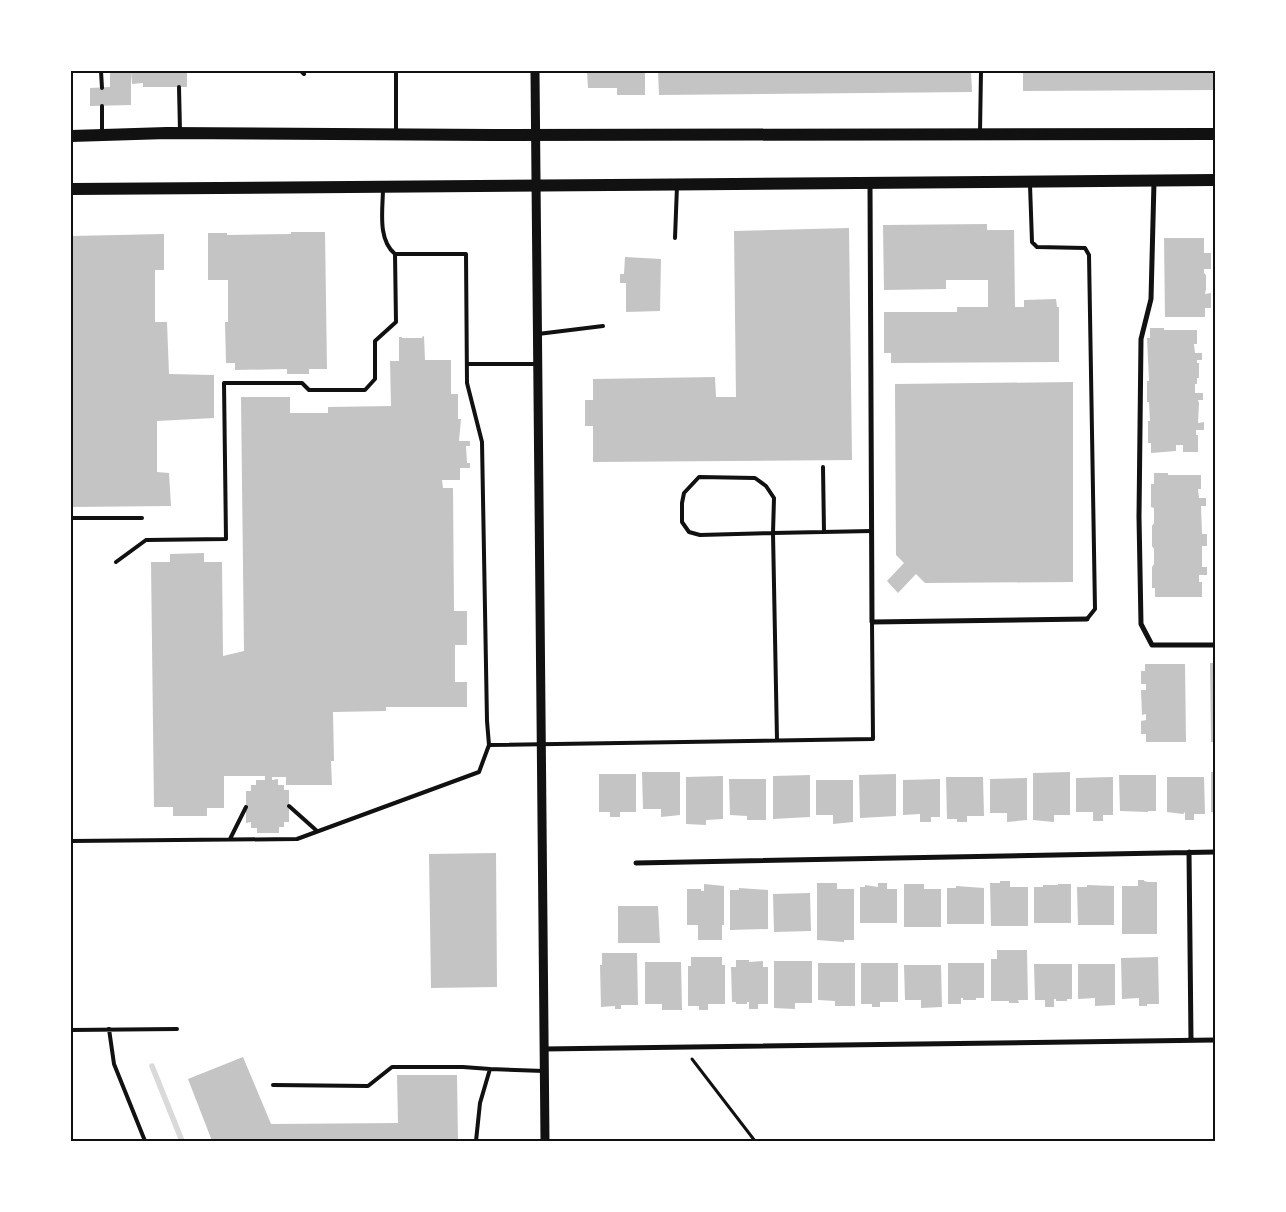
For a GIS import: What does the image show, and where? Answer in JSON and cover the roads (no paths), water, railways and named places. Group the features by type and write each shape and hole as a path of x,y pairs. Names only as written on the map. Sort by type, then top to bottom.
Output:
{"main road":[{"path":"71,136 180,134 1215,134"},
{"path":"71,189 383,185 870,184 1215,180"}],"street":[{"path":"535,71 545,1141"},
{"path":"1154,181 1151,299 1141,339 1139,517 1141,624 1152,645 1215,645"},
{"path":"870,184 872,622 1087,619"},
{"path":"1188,852 1191,1040"},
{"path":"636,863 1215,852"},
{"path":"544,1049 1215,1040"}],"lane":[{"path":"102,71 102,88"},
{"path":"396,71 396,135"},
{"path":"980,134 981,71"},
{"path":"179,87 180,134"},
{"path":"102,106 102,135"},
{"path":"1030,182 1032,242 1036,247 1085,248 1090,254 1095,608 1087,619"},
{"path":"675,238 677,184"},
{"path":"116,562 146,540 226,539 224,383 302,383 309,390 365,390 375,379 375,341 396,322 395,254 385,242 383,232 383,185"},
{"path":"71,841 297,838 479,772 489,745 486,721 482,442 467,383 466,254 395,254"},
{"path":"538,334 603,326"},
{"path":"467,364 538,364"},
{"path":"823,467 824,532"},
{"path":"777,740 773,534 774,498 766,486 755,478 699,477 684,493 682,522 689,532 700,535 773,534 872,531"},
{"path":"71,518 142,518"},
{"path":"489,745 872,739 872,622"},
{"path":"289,806 317,831"},
{"path":"230,839 246,807"},
{"path":"109,1029 114,1064 145,1141"},
{"path":"71,1030 177,1029"},
{"path":"273,1085 368,1086 392,1067 463,1067 544,1071"},
{"path":"476,1141 480,1103 490,1069"}],"waterway":[{"path":"152,1066 182,1141"}]}
